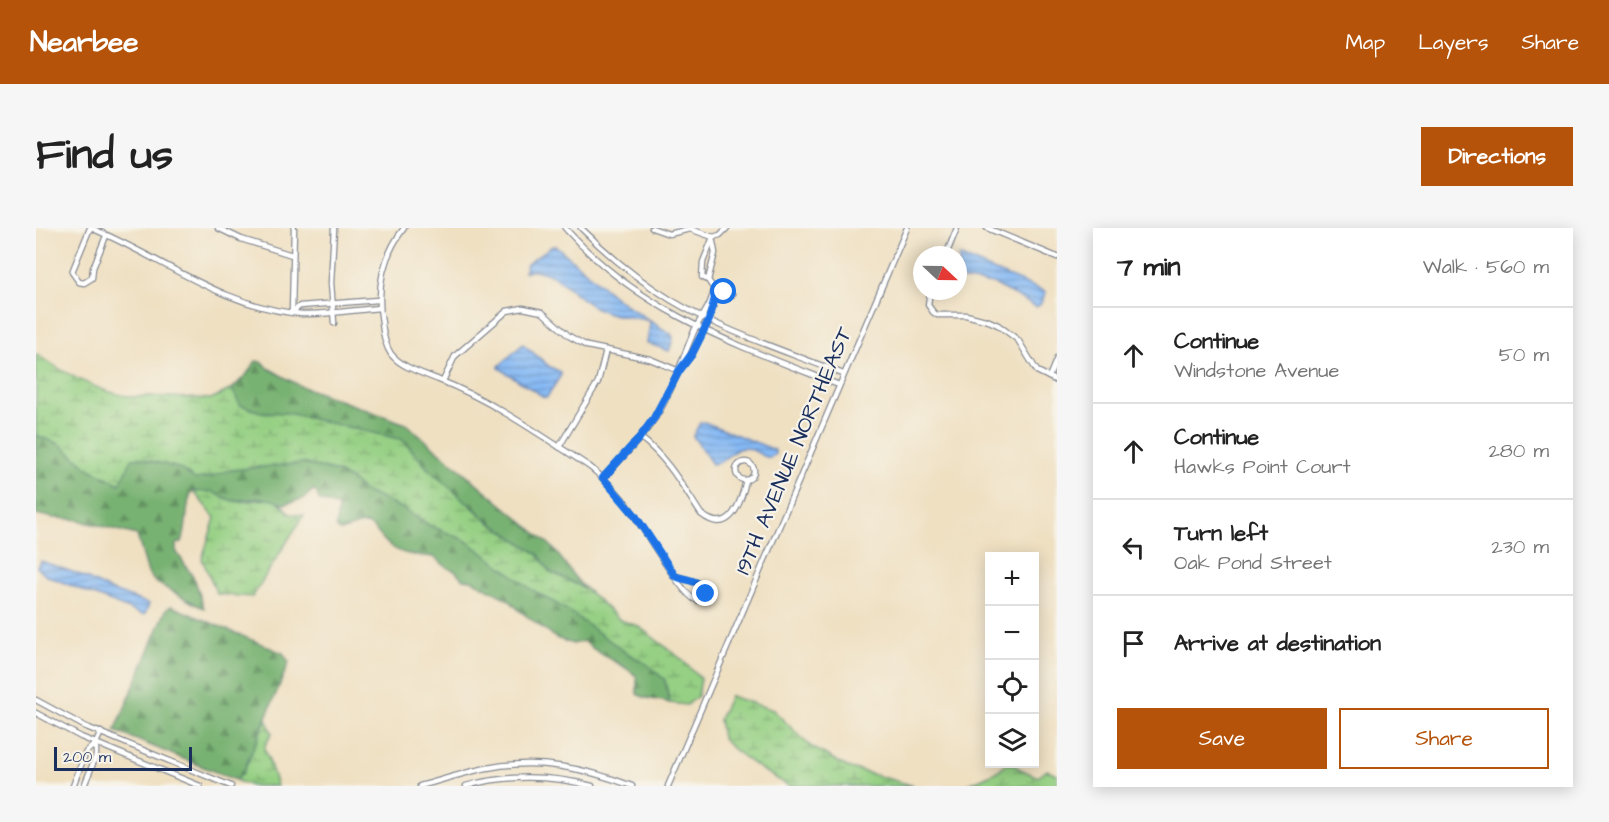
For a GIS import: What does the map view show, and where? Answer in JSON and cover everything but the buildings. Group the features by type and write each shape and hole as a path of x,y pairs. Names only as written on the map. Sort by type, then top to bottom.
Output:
{"street":[{"path":"106,236 93,268 92,278 84,283 79,282 72,272 91,228 219,291 252,304 302,314 379,308"},
{"path":"218,228 240,239 292,255"},
{"path":"292,312 294,228"},
{"path":"334,228 331,255 334,323"},
{"path":"404,228 396,238 384,264 378,300 385,343 391,353 406,366 468,392 559,447 603,478 634,514 675,576 694,600 699,601 704,598 705,588 700,584 675,576"},
{"path":"565,228 590,254 630,287 696,327 839,385"},
{"path":"581,228 599,246 640,279 670,299 709,320 843,374"},
{"path":"654,228 669,234 690,228 713,237 720,235 728,228"},
{"name":"19TH AVENUE NORTHEAST","path":"668,786 907,228"},
{"path":"950,246 957,228"},
{"path":"987,228 1057,257"},
{"path":"708,280 715,253 713,237"},
{"path":"603,478 640,437 659,410 709,320 716,294 714,287 702,277 702,270 713,237"},
{"path":"679,371 684,352 711,301 714,287"},
{"path":"716,294 724,292 732,295"},
{"path":"292,312 300,306 378,300"},
{"path":"929,300 928,304 933,312 943,316 972,316 998,325 1018,340 1037,371 1057,381"},
{"path":"443,381 455,357 507,311 523,308 542,312 576,341 650,359 679,371"},
{"path":"559,447 598,382 606,350"},
{"path":"1048,378 1057,358"},
{"path":"640,437 668,463 701,514 708,519 721,522 736,512 746,480"},
{"path":"36,700 101,732 231,786"},
{"path":"36,713 96,743 200,786"},
{"path":"73,786 86,752 96,743 101,732"},
{"path":"84,786 96,756 96,743"},
{"path":"420,786 487,768 531,763 591,771 632,786"},
{"path":"466,786 488,780 526,776 592,786"}],"green space":[{"path":"36,354 75,377 121,395 211,399 232,389 240,405 260,412 287,413 403,440 428,469 489,522 538,554 550,572 586,589 620,620 638,626 680,658 701,679 698,696 687,705 670,703 665,680 647,664 627,653 567,610 531,589 465,540 429,525 400,507 362,490 352,480 338,472 303,463 230,470 195,479 179,468 138,457 132,459 120,484 90,469 60,444 36,435"},
{"path":"256,361 264,363 268,368 300,386 406,424 548,543 586,589 550,572 538,554 490,522 428,469 403,440 287,413 260,412 240,405 232,389"},
{"path":"36,435 60,444 90,469 119,484 132,459 138,457 179,468 195,479 230,470 303,463 338,472 352,480 362,490 400,507 429,525 465,540 531,589 567,610 627,653 647,664 665,680 670,703 637,694 637,677 624,667 596,651 584,641 573,644 556,638 509,600 472,580 463,579 434,557 400,551 389,545 368,525 364,524 340,531 336,527 338,507 319,500 317,493 313,490 303,499 284,504 262,498 233,501 195,491 191,493 184,536 182,542 176,544 176,551 195,580 204,608 155,582 148,573 137,535 73,519 36,514"},
{"path":"210,491 233,501 270,500 283,506 290,514 304,515 252,597 217,594 202,559 215,518 194,492"},
{"path":"171,606 283,653 289,662 238,781 115,731 166,610"},
{"path":"730,696 773,710 810,746 847,767 914,786 789,786 759,768 722,738 719,719"},
{"path":"266,719 272,733 265,745 265,752 277,786 251,786 237,779 243,773"},
{"path":"1001,768 1019,768 1038,777 1047,770 1057,774 1057,786 965,786"}],"water":[{"path":"552,246 556,246 620,301 672,335 669,351 647,343 650,323 646,320 602,311 555,277 535,271 524,272 527,264"},
{"path":"967,259 1046,292 1040,305 1036,307 994,284 967,280"},
{"path":"523,344 550,367 561,372 547,397 499,368"},
{"path":"704,422 775,450 775,454 770,458 742,448 722,461 712,464 693,436 700,423"},
{"path":"41,561 149,604 145,614 45,575 37,567"}],"route":[{"path":"706,594 705,588 695,581 675,576 634,514 603,478 654,418 679,371 692,354 709,320 716,294 724,292"}]}
